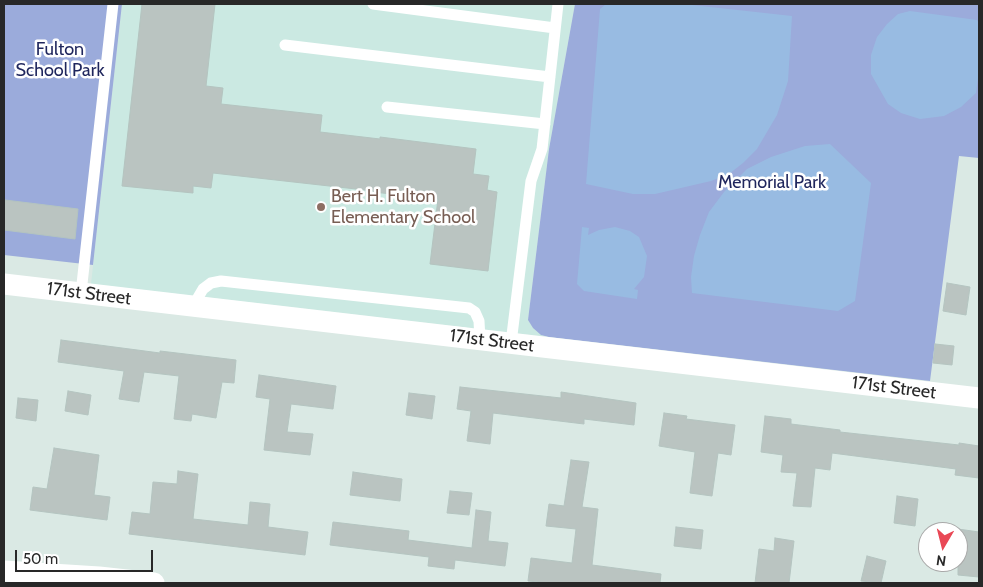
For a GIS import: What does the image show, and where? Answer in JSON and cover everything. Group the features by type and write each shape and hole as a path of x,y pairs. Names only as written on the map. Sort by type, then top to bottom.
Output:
{"street":[{"name":"171st Street","path":"4,284 979,398"},
{"path":"4,571 99,577 154,583"}],"lane":[{"path":"81,293 113,4"},
{"path":"373,4 555,28"},
{"path":"510,343 531,181 542,149 558,4"},
{"path":"285,45 550,77"},
{"path":"387,107 545,124"},
{"path":"193,306 203,288 221,281 468,308 475,312 478,320 480,340"}],"shaded area":[{"name":"Bert H. Fulton Elementary School","path":"122,4 575,4 549,149 528,320 541,335 549,337 91,284"}],"green space":[{"name":"Fulton School Park","path":"4,4 122,4 93,265 4,255"},
{"name":"Memorial Park","path":"575,4 979,4 979,158 959,156 930,381 549,337 541,335 533,328 528,320 549,149"},
{"path":"606,4 683,4 792,16 788,81 777,115 757,149 743,163 729,174 711,181 655,194 633,194 586,184 600,9"},
{"path":"910,11 977,20 979,23 979,71 976,93 961,107 944,116 920,119 901,113 888,104 871,74 871,55 877,37 898,14"},
{"path":"830,144 871,183 855,301 838,311 692,293 691,277 700,235 709,212 724,192 747,169 771,157 805,146"},
{"path":"582,227 589,228 588,235 599,230 615,227 630,231 639,237 647,256 644,277 634,289 638,290 637,299 584,291 577,284"}],"building":[{"path":"142,4 215,4 206,86 223,88 221,104 322,115 320,132 380,139 380,137 476,149 473,174 489,176 487,190 497,192 488,271 430,264 438,199 213,173 211,188 193,186 193,193 122,186"},
{"path":"5,200 78,209 75,239 4,230"},
{"path":"947,283 970,287 966,315 943,311"},
{"path":"61,340 160,353 160,351 236,360 234,383 222,382 216,418 192,414 191,421 174,419 179,376 144,372 139,402 119,399 124,371 58,362"},
{"path":"935,344 954,346 952,365 933,363"},
{"path":"259,375 336,386 333,409 291,404 287,432 313,434 310,455 264,450 270,399 256,397"},
{"path":"460,387 561,398 561,392 636,403 634,425 584,419 584,424 493,413 490,444 467,441 471,411 457,409"},
{"path":"68,391 91,395 88,415 65,411"},
{"path":"409,393 435,396 432,419 406,415"},
{"path":"18,398 38,400 36,421 16,418"},
{"path":"664,413 687,416 686,419 735,425 731,455 718,453 712,496 690,493 695,452 659,446"},
{"path":"765,416 791,419 791,424 840,430 840,432 979,446 979,478 955,475 956,469 832,453 830,470 815,468 811,507 793,506 797,473 781,472 783,455 761,452"},
{"path":"54,448 99,455 94,495 110,497 107,520 30,510 33,487 47,489"},
{"path":"571,460 589,462 582,507 598,509 592,565 661,574 660,583 548,583 528,581 531,558 572,563 576,529 546,526 549,504 564,506"},
{"path":"178,471 198,474 193,519 248,525 250,502 270,504 268,527 308,532 305,555 129,534 132,512 150,514 153,482 177,484"},
{"path":"353,472 402,479 400,501 350,495"},
{"path":"450,491 472,493 469,515 447,513"},
{"path":"897,496 918,499 915,526 894,523"},
{"path":"476,510 491,512 488,541 508,543 505,566 455,560 454,569 428,566 429,557 330,545 333,522 409,531 408,540 472,548"},
{"path":"676,527 703,530 701,549 674,546"},
{"path":"968,530 979,532 979,577 958,575 958,572 968,572"},
{"path":"775,538 794,541 789,583 755,583 759,549 774,551"},
{"path":"867,556 886,561 881,583 861,581"}],"place":[{"name":"Bert H. Fulton Elementary School","path":"321,207"}]}
